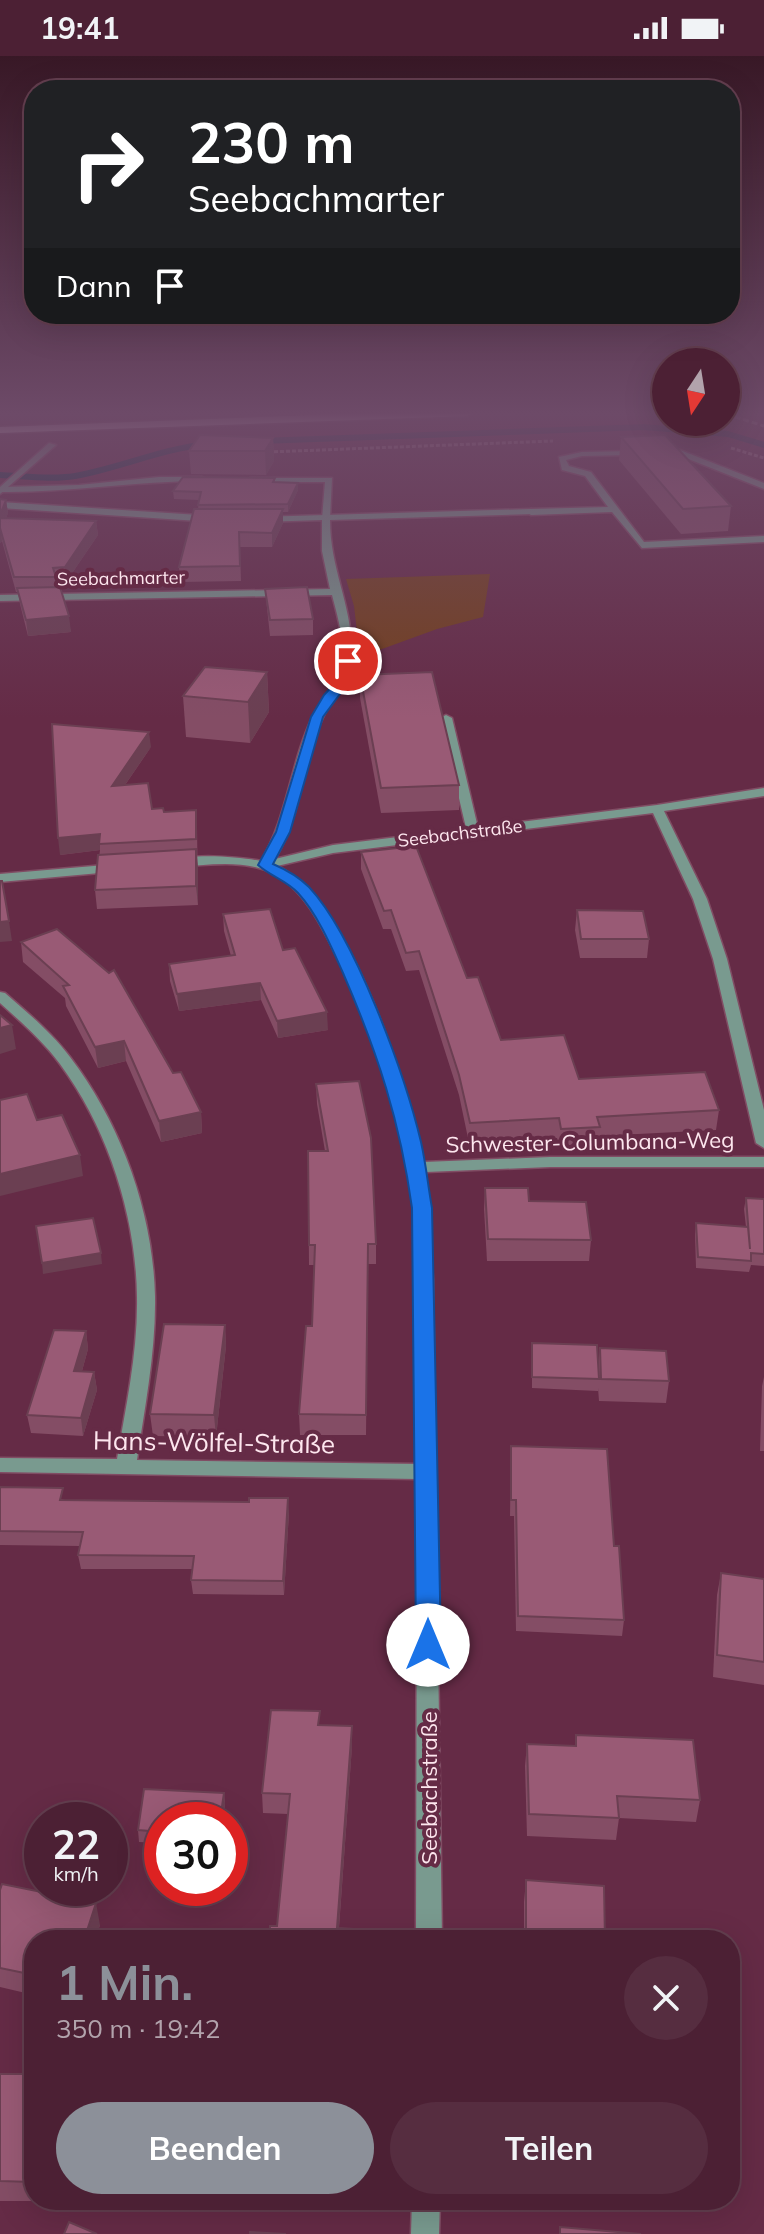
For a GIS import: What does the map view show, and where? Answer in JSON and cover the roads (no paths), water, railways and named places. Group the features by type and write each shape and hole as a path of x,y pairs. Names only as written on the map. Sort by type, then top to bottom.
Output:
{"street":[{"path":"154,515 224,519"},
{"path":"265,865 283,832 317,717 342,683 346,669 338,592 327,554 326,515"},
{"path":"251,519 454,515"},
{"path":"620,515 642,545 764,539"},
{"name":"Seebachmarter","path":"0,598 338,592"},
{"path":"446,718 473,832"},
{"name":"Seebachstraße","path":"164,864 226,862 265,865 333,849 657,809 764,792"},
{"name":"Schwester-Columbana-Weg","path":"657,809 700,899 720,959 764,1143"},
{"name":"Seebachstraße","path":"265,865 286,875 303,890 320,911 339,947 374,1026 400,1096 417,1167 422,1208 427,1472 429,1930"},
{"path":"0,878 133,867"},
{"path":"0,996 46,1038 73,1073 98,1114 137,1218 146,1275 141,1364 126,1467"},
{"name":"Schwester-Columbana-Weg","path":"417,1167 550,1162 764,1162"},
{"name":"Hans-Wölfel-Straße","path":"0,1465 427,1472"},
{"path":"425,2234 426,2210"}]}
